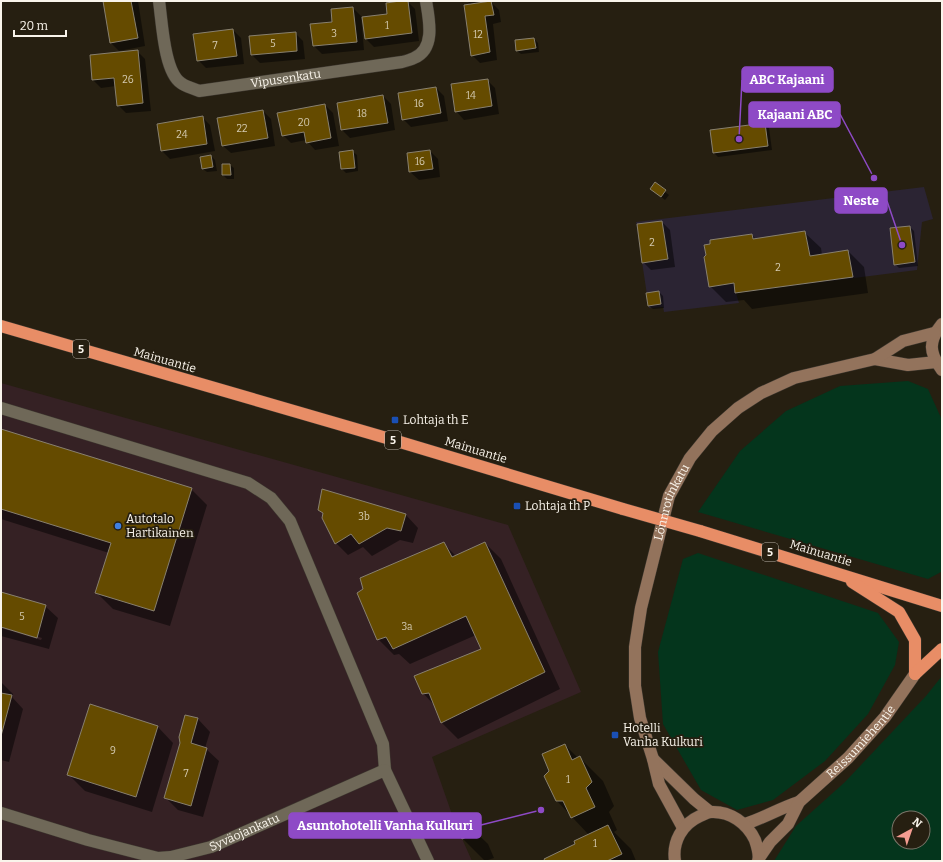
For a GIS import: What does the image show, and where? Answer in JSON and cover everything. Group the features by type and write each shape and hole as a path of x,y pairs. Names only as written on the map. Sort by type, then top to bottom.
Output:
{"highway":[{"name":"Mainuantie","path":"1,326 390,439 940,603"},
{"path":"840,574 899,612 915,640 916,674"},
{"path":"916,674 942,648"}],"street":[{"name":"Vipusenkatu","path":"159,1 165,48 171,70 180,83 199,91 402,62 414,58 422,53 427,45 430,29 426,1"},
{"name":"Lönnrotinkatu","path":"682,828 659,784 640,718 635,686 635,647 641,608 669,496 690,458 712,432 738,408 761,393 794,378 875,359 904,341 938,328"},
{"path":"938,328 932,346 933,354 939,366"},
{"name":"Lönnrotinkatu","path":"875,359 908,365 939,366"},
{"path":"1,408 248,483 271,498 290,521 383,744 385,770 428,861"},
{"name":"Reissumiehentie","path":"759,860 770,842 788,824 799,802 848,758 885,717 916,674"},
{"name":"Lönnrotinkatu","path":"653,759 694,799 710,812"},
{"name":"Syväojankatu","path":"1,813 88,840 158,858 171,857 211,847 385,770"},
{"name":"Reissumiehentie","path":"745,824 763,818 782,808 799,802"},
{"path":"675,861 675,844 682,828 696,818 710,812 727,814 737,818 745,824 751,832 756,845 759,860"}],"shaded area":[{"path":"924,187 933,219 922,222 917,270 736,293 739,303 664,312 663,307 649,308 636,222"},
{"path":"1,383 508,525 581,692 432,757 455,823 472,861 1,861"}],"green space":[{"path":"908,381 928,389 942,420 941,572 928,579 698,512 740,451 786,411 840,386"},
{"path":"698,553 878,613 899,642 895,665 868,714 825,761 773,800 737,810 701,790 663,724 658,652 683,559"},
{"path":"942,676 942,861 774,861 796,826 845,782 926,696"}],"building":[{"path":"103,1 131,1 138,38 110,43"},
{"path":"408,1 412,33 365,39 362,17 387,14 386,3"},
{"path":"491,1 494,15 485,16 490,52 471,56 464,5"},
{"path":"353,7 357,42 313,46 310,24 332,22 331,9"},
{"path":"233,29 237,56 197,61 193,34"},
{"path":"296,32 297,51 251,55 249,36"},
{"path":"534,38 536,48 516,51 515,40"},
{"path":"138,50 143,103 117,106 114,78 92,80 90,55"},
{"path":"488,79 492,106 455,112 451,84"},
{"path":"436,87 441,113 402,120 398,93"},
{"path":"383,95 388,123 341,130 337,103"},
{"path":"325,104 331,138 306,143 304,132 282,136 277,113"},
{"path":"263,110 268,138 222,146 217,118"},
{"path":"203,116 207,144 161,151 157,124"},
{"path":"765,123 768,146 713,153 710,130"},
{"path":"353,150 355,168 341,169 339,152"},
{"path":"430,150 433,169 409,172 407,153"},
{"path":"211,155 213,167 202,169 200,157"},
{"path":"222,164 230,164 231,175 222,175"},
{"path":"655,182 666,190 661,197 650,189"},
{"path":"662,221 668,259 642,263 637,224"},
{"path":"910,226 915,262 894,265 890,228"},
{"path":"805,231 810,256 848,250 853,277 735,293 734,283 709,287 704,257 706,255 704,245 710,244 710,240 752,234 753,239"},
{"path":"659,291 661,304 648,306 646,293"},
{"name":"Autotalo Hartikainen","path":"1,429 192,488 154,611 95,593 111,543 1,509"},
{"path":"322,489 406,514 401,531 387,528 359,544 351,534 335,544 322,518 323,513 318,510"},
{"path":"444,542 452,557 485,542 545,672 441,723 429,693 422,694 414,676 481,649 466,616 393,649 386,637 377,640 357,593 363,589 360,578"},
{"path":"1,592 46,605 37,638 1,627"},
{"path":"1,693 12,695 1,736"},
{"path":"90,704 158,726 136,797 67,775"},
{"path":"185,715 198,718 191,743 207,748 191,806 164,798 180,743 179,737"},
{"path":"565,744 572,760 580,756 592,782 586,788 595,807 571,818 563,801 556,801 544,776 549,771 542,754"},
{"path":"465,819 471,835 462,839 455,823"},
{"path":"608,825 622,854 607,861 545,861 544,859 575,844 574,841"}],"place":[{"name":"ABC Kajaani","path":"739,139"},
{"name":"Kajaani ABC","path":"874,178"},
{"name":"Neste","path":"902,245"},
{"name":"Lohtaja th E","path":"395,420"},
{"name":"Lohtaja th P","path":"517,506"},
{"name":"Autotalo Hartikainen","path":"118,526"},
{"name":"Hotelli Vanha Kulkuri","path":"615,735"},
{"name":"Asuntohotelli Vanha Kulkuri","path":"541,810"}]}
